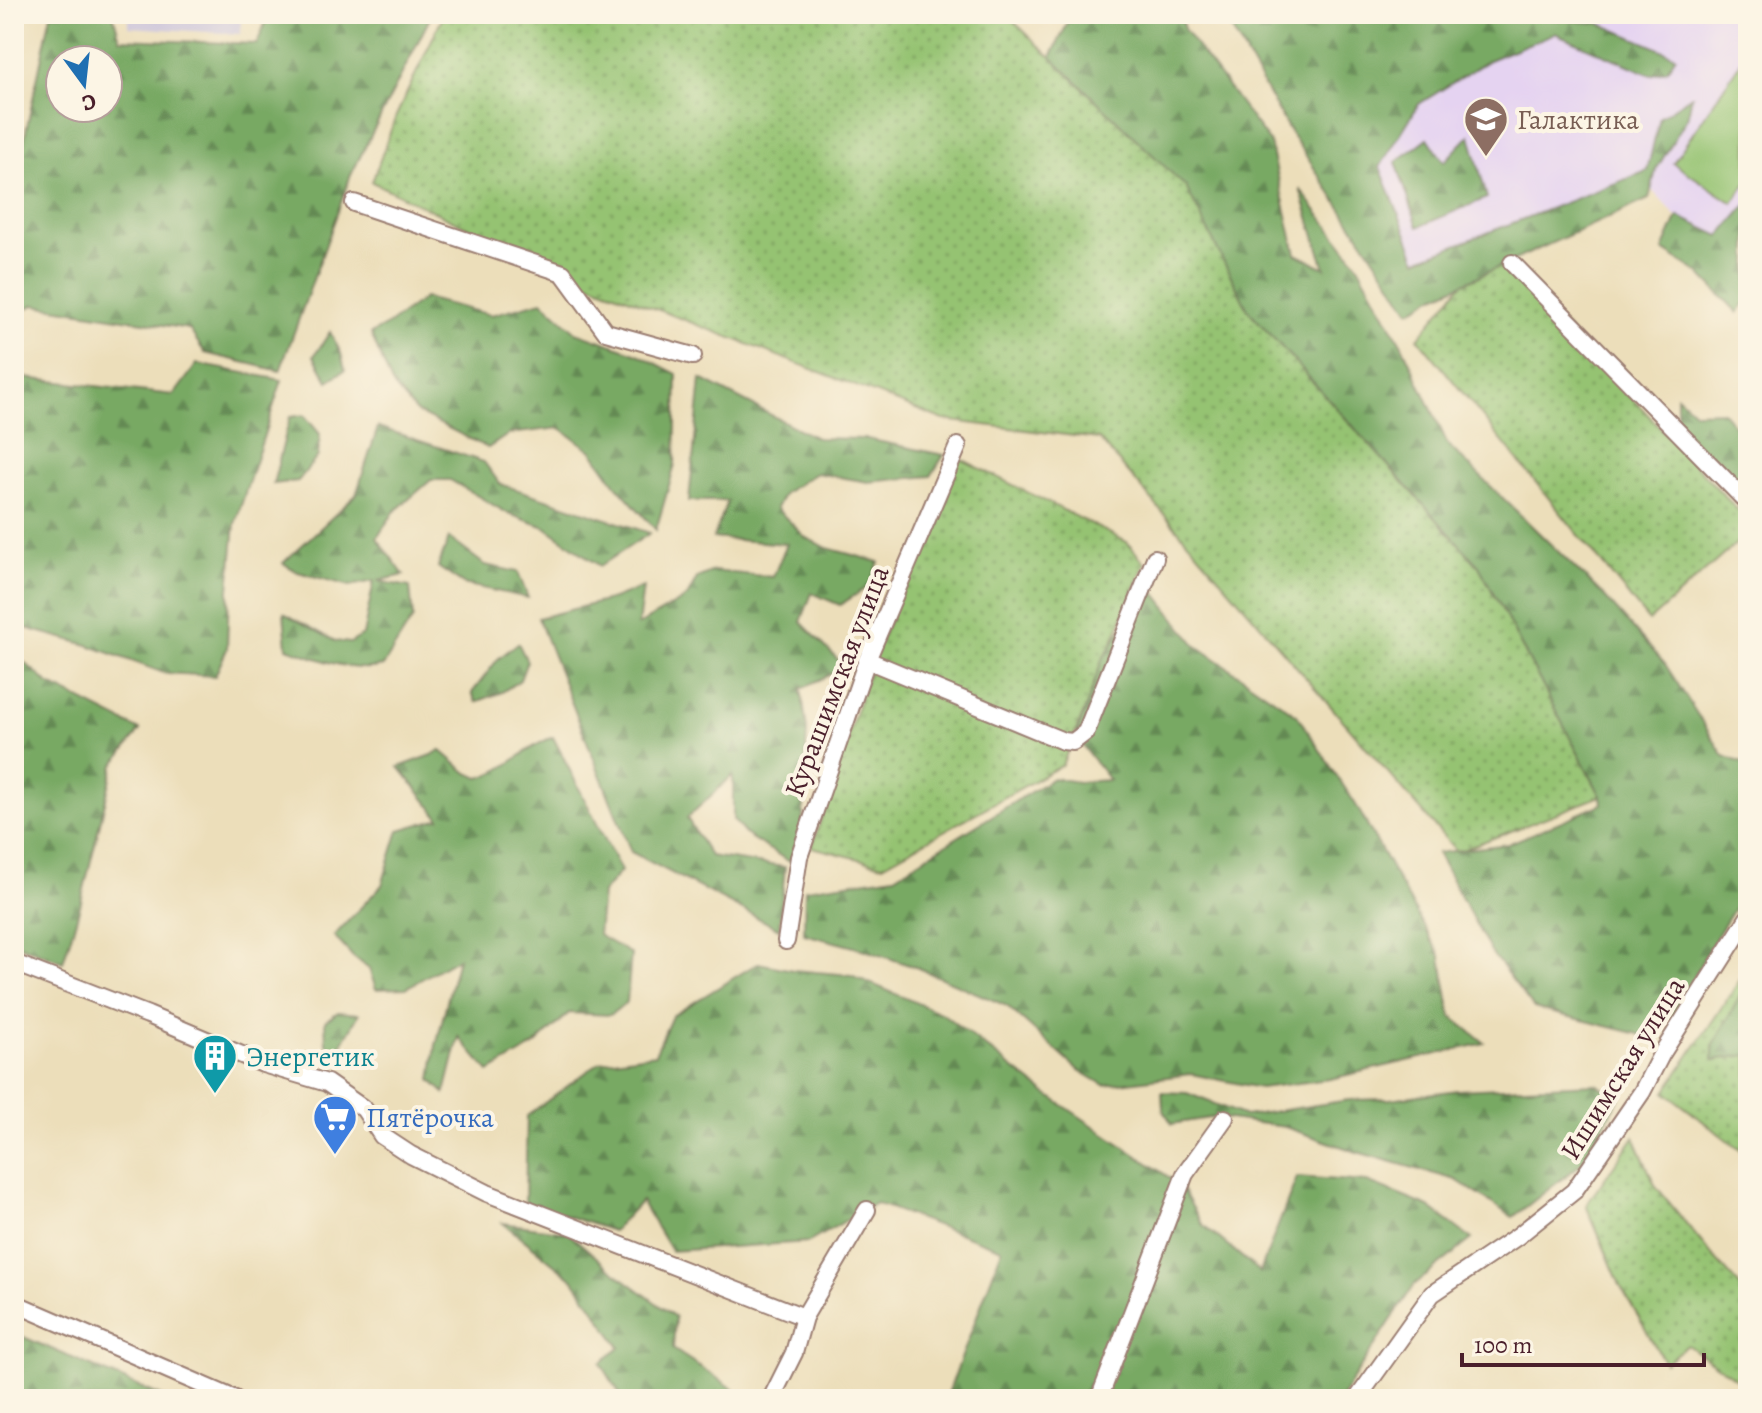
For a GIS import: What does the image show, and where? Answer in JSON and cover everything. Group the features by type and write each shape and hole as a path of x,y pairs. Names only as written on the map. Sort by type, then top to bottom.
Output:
{"street":[{"path":"354,203 563,273 606,332 693,356"},
{"path":"1512,263 1748,503"},
{"name":"Курашимская улица","path":"786,941 799,857 867,660 958,446"},
{"path":"867,660 1063,741 1073,742 1086,732 1155,558"},
{"name":"Ишимская улица","path":"1357,1399 1432,1294 1518,1236 1574,1191 1642,1092 1661,1055 1748,918"},
{"path":"14,963 263,1064 327,1083 364,1109 382,1136 411,1155 487,1193 804,1317"},
{"path":"1099,1399 1185,1174 1225,1118"},
{"path":"771,1399 794,1353 804,1317 867,1210"},
{"path":"14,1303 235,1399"}],"shaded area":[{"path":"129,14 241,20 240,34 128,27"},
{"name":"Галактика","path":"1543,14 1748,14 1748,228 1732,253 1683,224 1639,176 1412,280 1308,140"}],"green space":[{"path":"51,14 113,14 120,39 257,44 266,21 288,19 284,14 432,14 351,175 280,371 205,353 189,329 34,305 14,314 14,187 44,47 44,124 124,124 124,44 45,44"},
{"path":"444,14 1006,14 1187,187 1248,310 1479,566 1601,796 1457,852 1099,439 944,420 563,273 372,182 396,116"},
{"path":"1072,14 1180,14 1184,29 1270,143 1296,254 1325,268 1300,189 1356,262 1402,345 1448,445 1602,594 1665,664 1724,756 1748,765 1748,887 1707,952 1674,1015 1642,1035 1534,1008 1491,952 1437,853 1508,844 1602,804 1601,796 1479,566 1248,310 1186,187 1051,57"},
{"path":"1223,14 1530,14 1539,18 1599,23 1676,56 1667,70 1651,75 1555,33 1489,60 1419,104 1380,167 1417,260 1647,171 1660,117 1692,96 1688,116 1656,170 1649,199 1435,296 1410,311 1290,132"},
{"path":"1748,51 1748,180 1733,203 1673,163"},
{"path":"1470,135 1487,198 1418,227 1396,162 1428,138 1444,162"},
{"path":"1748,203 1748,300 1738,313 1699,273 1663,250 1678,216 1720,236"},
{"path":"1491,248 1748,521 1748,533 1649,621 1418,338"},
{"path":"424,298 491,315 542,301 576,332 638,354 677,374 675,465 656,530 616,485 592,451 560,428 509,434 488,448 416,412 392,384 371,334"},
{"path":"330,332 341,353 345,370 328,381 314,356"},
{"path":"14,362 25,378 174,395 197,364 282,380 235,524 227,649 215,676 164,673 88,645 14,625"},
{"path":"701,379 816,438 867,439 944,455 931,476 868,482 816,473 784,493 776,508 806,538 827,548 879,562 869,586 840,605 812,593 801,622 845,667 801,689 807,729 802,834 790,862 746,835 733,820 733,775 687,818 710,856 785,867 779,929 631,852 538,618 613,599 643,587 638,625 687,597 697,578 713,571 773,577 787,544 713,538 728,501 689,501"},
{"path":"1677,396 1695,412 1722,411 1748,441 1748,513 1677,427"},
{"path":"304,415 320,434 318,456 298,481 273,484 290,417"},
{"path":"378,427 484,462 500,484 650,533 600,566 545,527 509,514 450,480 431,480 394,512 377,538 404,575 378,581 410,587 413,618 383,666 347,666 287,648 284,613 335,641 350,643 363,635 374,581 350,586 298,572 283,563 356,495"},
{"path":"959,458 1127,542 1145,563 1062,765 883,865 812,847 874,656"},
{"path":"449,538 485,565 518,572 528,598 463,584 438,567"},
{"path":"1149,585 1197,646 1297,715 1356,805 1441,957 1451,1016 1485,1043 1330,1079 1260,1088 1191,1074 1104,1085 1077,1069 1007,1006 918,968 804,934 805,889 895,876 1053,778 1078,782 1109,780 1078,740 1078,730 1102,660"},
{"path":"518,643 527,661 520,680 502,692 476,702 472,693 498,659"},
{"path":"14,660 25,663 49,684 140,730 114,765 79,910 63,962 14,943"},
{"path":"553,737 621,871 602,893 598,935 631,954 627,1002 610,1015 569,1013 534,1046 489,1072 459,1037 445,1093 431,1080 436,1045 458,958 406,988 376,989 369,969 334,936 382,885 399,830 440,818 399,767 440,750 466,772 479,778"},
{"path":"758,963 793,970 851,975 943,1014 1045,1093 1179,1184 1202,1224 1260,1272 1297,1177 1367,1182 1429,1207 1472,1239 1414,1285 1340,1399 946,1399 1002,1249 876,1203 809,1242 671,1251 641,1201 613,1231 525,1202 527,1116 600,1062 655,1054 672,1016"},
{"path":"1748,968 1748,1156 1665,1092"},
{"path":"1748,987 1748,1055 1713,1060 1713,1046 1741,994"},
{"path":"338,1012 359,1014 337,1053 326,1044 325,1021"},
{"path":"1595,1084 1620,1097 1581,1164 1513,1217 1456,1180 1357,1152 1285,1127 1216,1117 1172,1124 1163,1109 1162,1092 1187,1093 1245,1116 1349,1100 1390,1099 1458,1090"},
{"path":"1634,1137 1655,1185 1748,1295 1748,1387 1687,1345 1665,1363 1620,1285 1586,1205"},
{"path":"503,1223 567,1232 675,1317 673,1349 734,1389 734,1399 623,1399 601,1363 620,1347 574,1280"},
{"path":"14,1333 168,1399 14,1399"}],"place":[{"name":"Галактика","path":"1486,158"},
{"name":"Энергетик","path":"215,1095"},
{"name":"Пятёрочка","path":"335,1156"}]}
